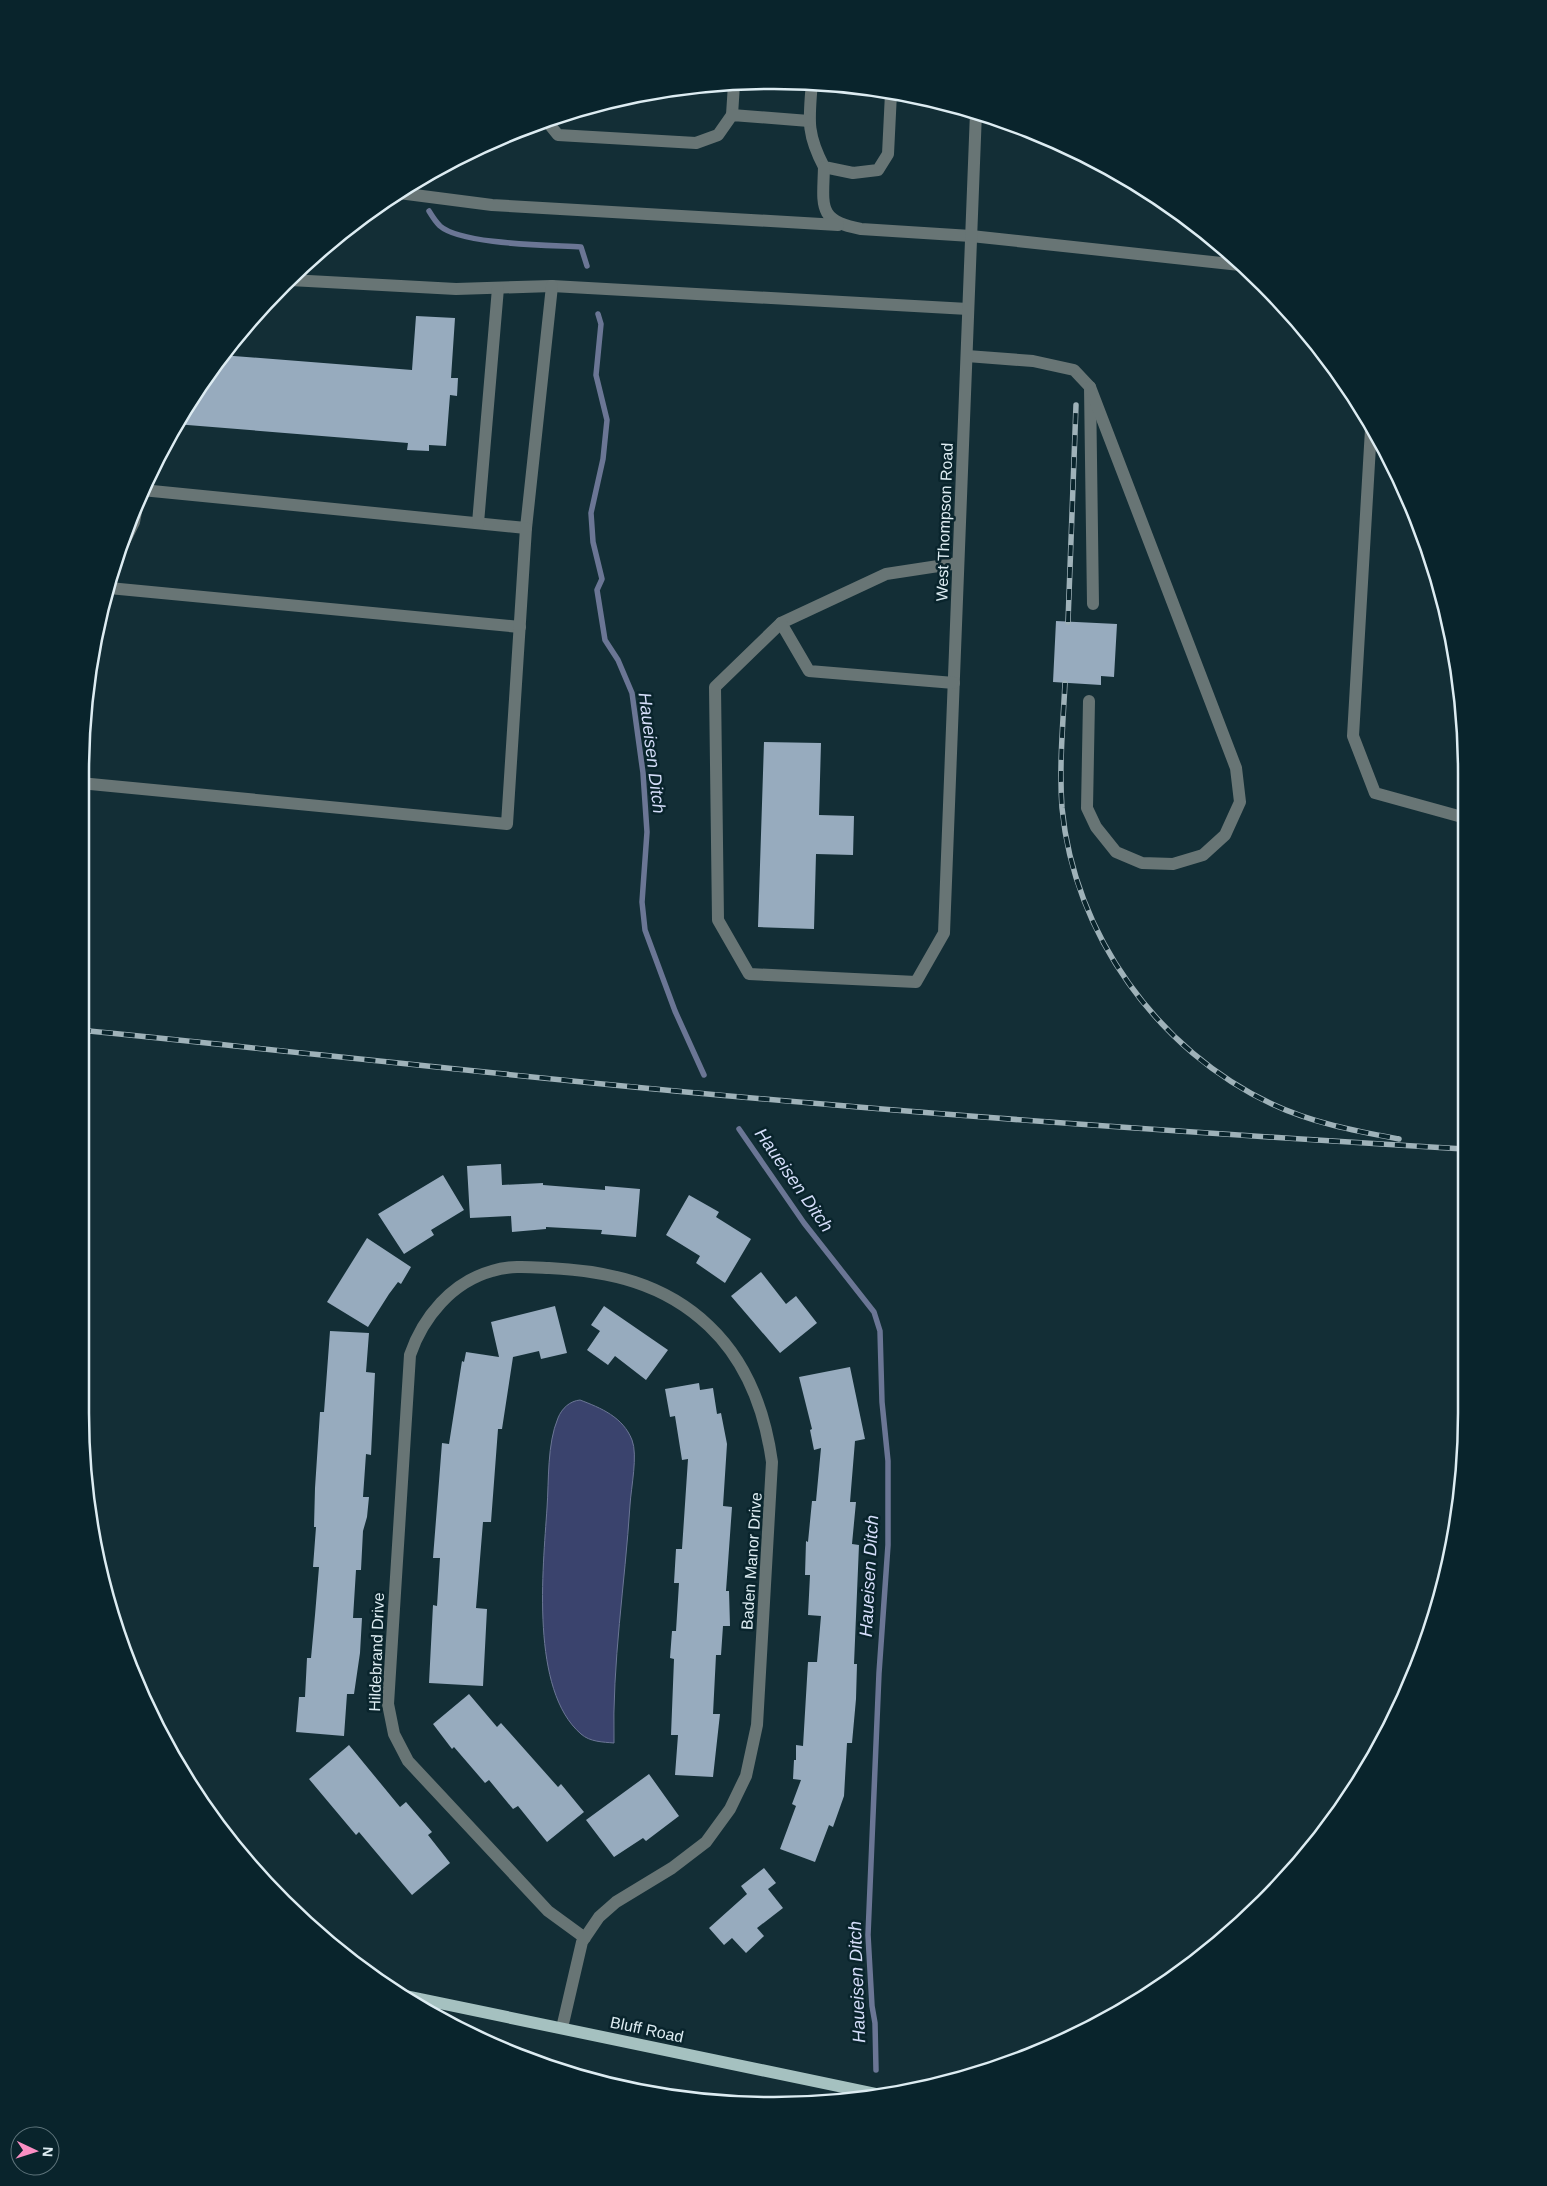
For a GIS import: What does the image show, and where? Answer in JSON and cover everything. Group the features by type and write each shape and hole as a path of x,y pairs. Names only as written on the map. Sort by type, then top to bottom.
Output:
{"main road":[{"name":"Bluff Road","path":"422,2000 862,2091"}],"street":[{"path":"550,126 558,135 696,143 718,134 732,116 734,90"},
{"path":"811,90 809,121 813,146 824,167 827,214 838,225"},
{"path":"824,167 852,173 878,170 888,154 891,99"},
{"path":"732,116 809,121"},
{"name":"West Thompson Road","path":"781,623 715,687 718,920 749,974 916,982 944,933 976,119"},
{"path":"408,194 492,205 838,225 971,236 1230,264"},
{"path":"298,280 456,289 552,286 968,309"},
{"path":"89,785 507,824 526,528 552,286"},
{"path":"478,523 498,288"},
{"path":"967,356 1033,361 1074,370 1090,387 1236,768 1240,802 1225,835 1203,855 1173,864 1142,863 1116,852 1096,827 1087,808 1089,701"},
{"path":"1090,387 1093,604"},
{"path":"1370,436 1353,736 1375,794 1458,816"},
{"path":"150,491 526,528"},
{"path":"954,683 809,671 781,623 886,574 958,563"},
{"path":"114,588 520,627"},
{"name":"Baden Manor Drive","path":"444,1300 463,1284 492,1270 524,1267 605,1273 660,1292 710,1326 736,1359 757,1399 769,1440 772,1483 758,1725 746,1776 730,1809 706,1842 672,1868 616,1902 598,1916 582,1942 562,2028"},
{"name":"Hildebrand Drive","path":"444,1300 423,1324 416,1339 408,1372 388,1686 390,1720 394,1734 408,1761 548,1911 585,1938"}],"water":[{"path":"580,1400 596,1406 617,1419 628,1432 634,1446 634,1472 617,1653 614,1743 588,1739 581,1734 565,1714 554,1689 547,1659 543,1627 543,1563 552,1439 554,1428 562,1411 570,1403"}],"building":[{"path":"416,316 455,318 451,378 458,378 457,396 450,395 446,446 429,445 429,451 407,450 408,443 184,425 231,356 412,370"},
{"path":"1056,621 1117,624 1114,677 1101,676 1101,685 1053,682"},
{"path":"764,742 821,743 819,815 854,816 853,855 816,854 814,929 758,927"},
{"path":"501,1164 502,1185 543,1183 543,1185 605,1190 605,1186 640,1189 636,1237 601,1234 602,1230 546,1227 546,1229 512,1232 511,1216 470,1218 467,1166"},
{"path":"443,1175 464,1210 431,1230 434,1235 404,1254 378,1214"},
{"path":"689,1195 719,1212 716,1217 751,1239 725,1283 696,1263 700,1256 666,1235"},
{"path":"367,1238 411,1267 401,1284 398,1282 389,1294 368,1327 327,1302"},
{"path":"761,1272 786,1304 796,1296 817,1323 780,1353 731,1296"},
{"path":"555,1306 567,1353 541,1359 539,1351 513,1357 502,1429 498,1429 491,1522 483,1522 476,1608 487,1609 483,1686 429,1683 433,1605 437,1606 440,1558 433,1558 442,1443 449,1444 462,1361 464,1362 466,1352 499,1357 491,1322"},
{"path":"604,1306 668,1350 646,1380 615,1356 608,1365 587,1350 600,1331 591,1325"},
{"path":"330,1331 369,1333 366,1372 375,1373 371,1455 366,1454 363,1497 369,1497 367,1517 363,1531 361,1570 356,1570 353,1618 362,1618 360,1653 354,1694 347,1694 344,1736 296,1732 299,1697 305,1697 307,1658 311,1658 315,1615 319,1567 313,1567 316,1527 314,1527 315,1488 320,1412 324,1412"},
{"path":"850,1367 865,1439 855,1441 850,1502 856,1502 852,1544 859,1545 854,1664 857,1664 856,1699 852,1743 847,1743 844,1796 833,1827 829,1825 815,1862 780,1849 796,1806 792,1804 801,1780 793,1779 794,1760 796,1760 796,1745 803,1746 808,1662 817,1662 821,1616 808,1615 810,1575 805,1575 806,1541 808,1542 812,1501 816,1501 821,1448 814,1450 810,1430 812,1429 799,1377"},
{"path":"699,1383 700,1390 713,1388 717,1414 721,1413 727,1444 723,1506 732,1507 726,1591 729,1591 730,1626 723,1626 721,1655 716,1655 713,1714 720,1714 713,1777 675,1775 678,1735 671,1735 674,1659 670,1658 672,1631 676,1631 679,1583 674,1583 676,1549 682,1549 688,1459 682,1460 675,1416 670,1417 665,1389"},
{"path":"469,1694 497,1727 501,1723 558,1787 561,1784 584,1812 547,1842 518,1806 513,1809 489,1780 485,1783 454,1747 452,1749 433,1724"},
{"path":"349,1745 400,1807 406,1802 432,1832 428,1835 450,1863 412,1895 359,1832 356,1835 309,1779"},
{"path":"649,1774 679,1816 646,1841 643,1838 614,1857 586,1820"},
{"path":"764,1868 776,1883 768,1889 783,1908 757,1928 764,1936 746,1953 732,1938 724,1945 709,1928 747,1894 741,1886"}],"waterway":[{"name":"Haueisen Ditch","path":"429,211 440,226 467,237 508,243 581,247 587,266"},
{"name":"Haueisen Ditch","path":"598,314 601,324 596,375 607,420 603,459 591,513 593,542 602,579 597,590 605,640 618,660 632,693 643,773 647,832 642,902 645,930 675,1011 704,1075"},
{"name":"Haueisen Ditch","path":"739,1129 804,1223 874,1312 880,1331 882,1402 888,1461 888,1545 879,1673 868,1935 872,2006 875,2023 876,2070"}],"railway":[{"path":"1068,622 1076,405"},
{"path":"1065,683 1061,792 1070,855 1084,900 1104,943 1129,983 1159,1020 1193,1053 1231,1081 1287,1111 1318,1121 1399,1139"},
{"path":"89,1031 761,1099 1085,1125 1458,1149"}]}
